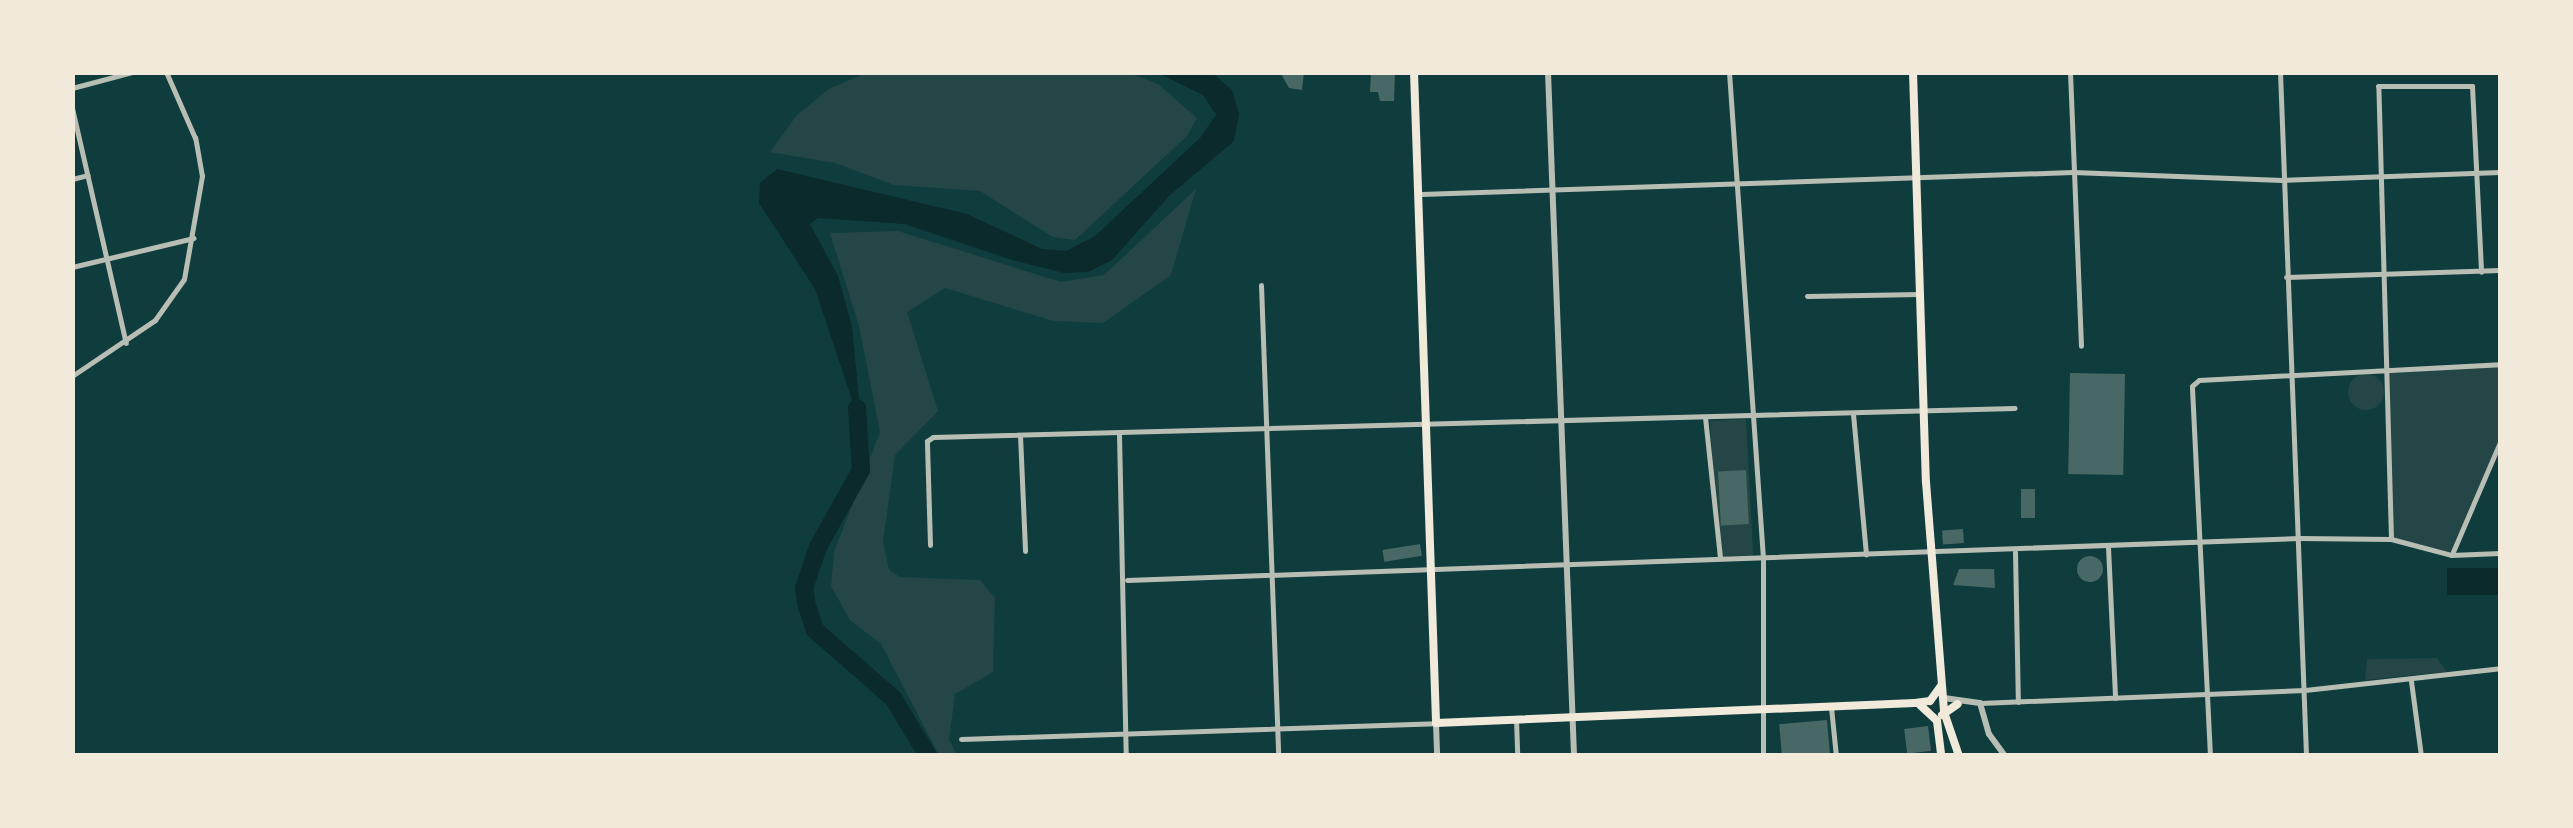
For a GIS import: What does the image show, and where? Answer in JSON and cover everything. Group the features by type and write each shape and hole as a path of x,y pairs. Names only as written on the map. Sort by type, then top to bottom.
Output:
{"main road":[{"path":"1414,72 1436,723 1915,704 1930,701 1942,686"},
{"path":"1913,72 1931,552 1944,712 1959,756"},
{"path":"1915,704 1937,722"},
{"path":"1941,756 1937,722 1944,712 1958,704"}],"street":[{"path":"72,88 132,72"},
{"path":"72,376 126,343 176,295 194,238 202,176 194,138 166,72"},
{"path":"1548,72 1570,564 1574,756"},
{"path":"1729,72 1749,416 1763,558 1768,710 1763,756"},
{"path":"2070,72 2081,346"},
{"path":"2280,72 2306,756"},
{"path":"2442,72 2443,85"},
{"path":"2391,540 2378,86 2472,86 2481,272"},
{"path":"72,108 126,343"},
{"path":"1421,194 1554,193 2074,172 2282,180 2500,172"},
{"path":"72,179 88,175"},
{"path":"72,266 194,238"},
{"path":"2286,277 2500,270"},
{"path":"1261,285 1278,756"},
{"path":"1806,296 1920,294"},
{"path":"2210,756 2204,694 2202,543 2191,389 2199,380 2500,364"},
{"path":"930,544 927,441 933,437 2016,408"},
{"path":"1853,414 1866,554"},
{"path":"1705,416 1720,558"},
{"path":"1119,434 1127,580 1126,756"},
{"path":"1020,435 1025,551"},
{"path":"2451,555 2500,442"},
{"path":"1127,580 1720,558 2015,552 2298,538 2391,540 2451,555 2500,553"},
{"path":"2108,547 2115,698"},
{"path":"2015,552 2018,702"},
{"path":"1944,698 1958,704 2305,690 2500,668"},
{"path":"2411,681 2421,756"},
{"path":"1980,703 1989,734 2005,756"},
{"path":"1830,707 1836,756"},
{"path":"1516,719 1517,756"},
{"path":"961,740 1436,723 1437,756"}],"shaded area":[{"path":"868,72 1129,73 1158,84 1197,118 1187,136 1075,240 1053,237 980,191 894,185 835,163 770,152 797,115 829,89"},
{"path":"1158,73 1213,73 1232,90 1239,114 1234,141 1169,196 1112,260 1088,272 1064,273 1012,260 904,224 818,218 810,224 838,276 852,326 862,430 815,289 759,203 760,183 777,169 967,214 1042,249 1066,251 1095,236 1200,138 1216,115 1203,95"},
{"path":"1196,189 1171,275 1103,323 1053,321 945,288 907,312 938,411 895,455 883,542 889,570 900,577 980,580 995,598 993,672 955,694 949,740 957,755 939,755 881,644 850,620 831,586 834,552 880,432 859,326 830,233 898,231 1061,282 1104,275"},
{"path":"2500,366 2500,439 2449,554 2392,538 2387,373"},
{"path":"2366,374 2378,380 2384,392 2378,404 2366,410 2354,404 2348,392 2354,380"},
{"path":"1746,419 1753,556 1717,558 1710,421"},
{"path":"2447,568 2500,568 2500,595 2447,595"},
{"path":"2437,658 2447,672 2365,680 2367,659"}],"building":[{"path":"1280,72 1304,72 1302,90 1289,88"},
{"path":"1371,72 1395,72 1394,101 1380,101 1378,92 1370,92"},
{"path":"2070,373 2125,374 2123,475 2068,474"},
{"path":"1746,470 1749,524 1721,525 1718,471"},
{"path":"2021,489 2035,489 2035,518 2021,518"},
{"path":"1963,529 1964,543 1943,544 1942,530"},
{"path":"1420,544 1422,556 1384,562 1382,550"},
{"path":"2090,556 2099,560 2103,569 2099,578 2090,582 2081,578 2077,569 2081,560"},
{"path":"1959,569 1994,569 1995,588 1953,585"},
{"path":"1827,720 1830,756 1782,756 1779,724"},
{"path":"1928,726 1931,751 1907,754 1904,729"}],"waterway":[{"path":"857,408 861,470 818,547 804,588 807,606 815,630 893,698 928,756"}]}
